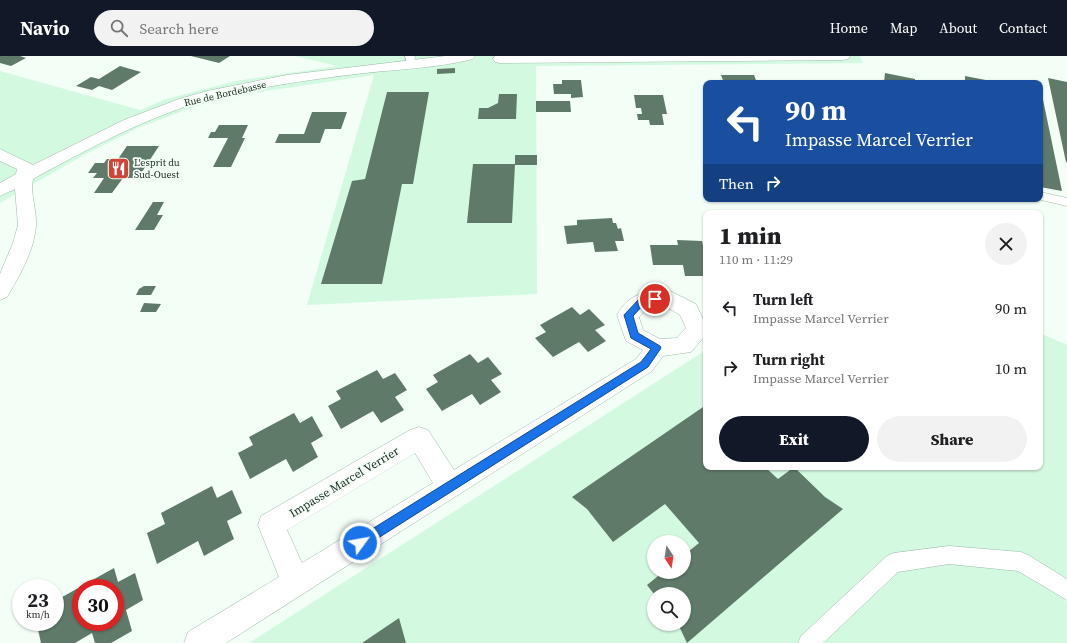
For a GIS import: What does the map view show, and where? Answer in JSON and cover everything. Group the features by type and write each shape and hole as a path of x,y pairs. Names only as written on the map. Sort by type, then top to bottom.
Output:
{"street":[{"name":"Rue de Bordebasse","path":"0,190 102,136 138,120 188,101 262,84 411,60 446,61 468,56"},
{"path":"491,57 843,56"},
{"path":"0,154 26,167 23,185 27,226 18,257 0,292"},
{"path":"199,643 644,365 656,348"},
{"name":"Impasse Marcel Verrier","path":"296,582 271,525 419,438 450,487"}],"lane":[{"path":"1043,197 1067,202"},
{"path":"808,643 894,563 948,555 1020,562 1067,590"}],"shaded area":[{"path":"295,56 860,56 863,63 536,66 537,294 307,305 374,75 246,94 199,105 138,128 84,155 0,203 0,71 140,110 166,99 236,81 338,66"},
{"path":"1043,334 1067,345 1067,643 249,643 703,352 703,470 1043,470"}],"building":[{"path":"0,56 20,56 26,58 11,66 0,63"},
{"path":"191,56 230,56 219,63"},
{"path":"120,66 141,72 112,90 99,86 92,90 76,86 91,77 99,79"},
{"path":"455,68 455,73 437,74 437,69"},
{"path":"885,73 915,79 915,80 884,80"},
{"path":"721,75 754,75 756,80 723,80"},
{"path":"965,76 986,80 965,80"},
{"path":"1048,78 1067,82 1067,162 1066,162"},
{"path":"562,80 581,80 583,97 571,98 571,94 554,94 553,84 562,84"},
{"path":"387,92 429,92 413,184 402,184 382,284 321,284 352,181 365,179"},
{"path":"499,94 517,94 516,119 478,119 479,108 488,108 498,103"},
{"path":"634,95 663,95 667,114 662,114 664,125 650,125 649,120 638,120 637,114 642,114 641,108 636,108"},
{"path":"1043,100 1062,191 1043,188"},
{"path":"536,101 570,101 571,112 536,112"},
{"path":"312,112 347,112 341,129 325,129 320,143 275,143 279,134 304,134"},
{"path":"219,125 248,125 242,138 245,138 231,167 213,167 228,138 208,138 211,132 215,132"},
{"name":"L'esprit du Sud-Ouest","path":"127,146 159,146 138,178 123,178 112,193 94,193 104,178 93,178 97,173 88,173 95,163 104,163 107,159 118,159"},
{"path":"515,155 537,155 537,165 515,165"},
{"path":"473,164 515,164 512,223 467,223"},
{"path":"153,202 164,202 157,215 163,215 154,230 135,230"},
{"path":"612,218 613,223 616,223 618,229 621,228 624,241 615,241 618,251 595,252 593,242 567,244 564,226 577,225 577,220"},
{"path":"677,240 702,241 703,276 685,276 683,265 653,265 650,245 678,245"},
{"path":"144,286 156,286 151,295 136,295 139,289"},
{"path":"144,303 161,304 156,312 140,312"},
{"path":"572,307 580,315 589,309 605,325 595,330 606,341 588,352 579,342 553,357 535,338 546,332 540,325"},
{"path":"470,354 478,363 488,357 502,374 491,380 501,392 480,405 472,394 442,411 426,389 438,382 433,375"},
{"path":"377,370 383,379 395,373 407,390 395,397 404,410 381,423 373,411 341,429 328,406 341,399 336,391"},
{"path":"703,407 703,470 768,470 778,479 790,470 797,470 825,497 843,509 687,643 681,631 691,631 691,587 649,587 647,585 654,579 691,579 691,549 699,543 665,504 613,542 587,509 572,497"},
{"path":"294,413 300,423 312,416 323,436 311,443 318,457 293,472 286,459 250,479 238,453 253,445 249,437"},
{"path":"212,486 217,498 232,490 242,513 227,521 234,539 204,556 198,541 157,564 147,533 165,524 161,513"},
{"path":"114,568 117,579 94,579"},
{"path":"135,573 143,600 126,610 132,631 111,643 95,643 92,633 75,643 41,643 38,631 64,631 64,596 72,591 72,631 124,631 124,579"},
{"path":"399,618 406,643 362,643"}],"place":[{"name":"L'esprit du Sud-Ouest","path":"118,168"}],"route":[{"path":"360,543 644,365 656,348 634,335 628,315 643,300 655,299"}]}
